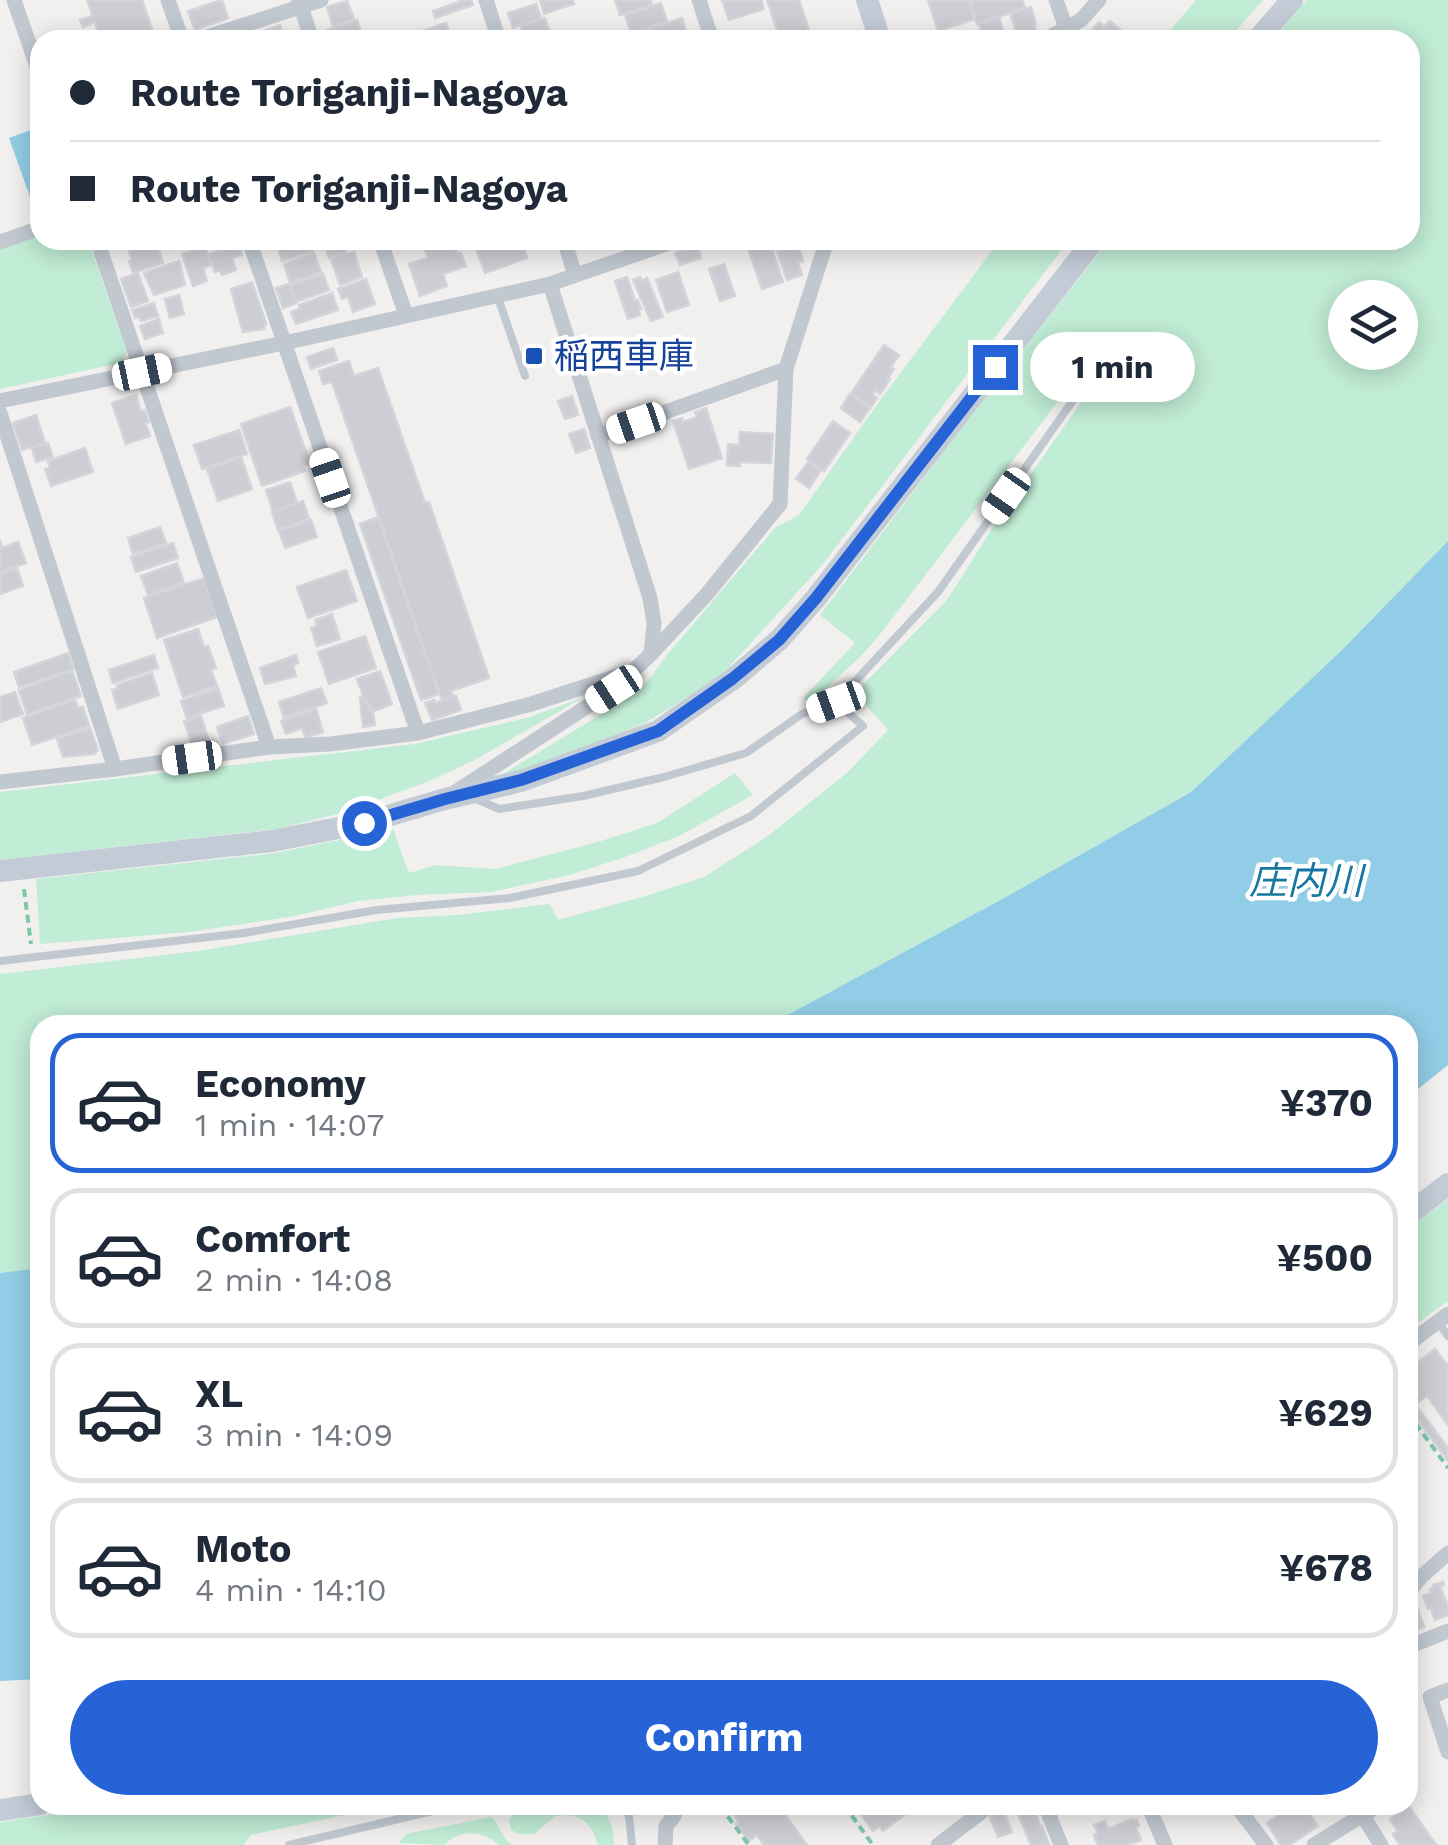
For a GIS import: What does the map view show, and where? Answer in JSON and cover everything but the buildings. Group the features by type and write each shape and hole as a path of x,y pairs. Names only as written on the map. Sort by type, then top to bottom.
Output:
{"main road":[{"path":"866,0 876,30"},
{"path":"1266,30 1292,0"},
{"path":"10,871 272,840 364,823 521,780 658,731 779,640 816,598 1086,250"},
{"path":"1418,1207 1448,1184"},
{"path":"0,1810 30,1806"}],"street":[{"path":"14,0 30,46"},
{"path":"168,0 178,30"},
{"path":"225,30 299,3 321,0"},
{"path":"486,0 496,30"},
{"path":"699,0 709,30"},
{"path":"1056,0 1066,28"},
{"path":"1062,30 1081,20 1099,0"},
{"path":"299,3 308,30"},
{"path":"0,242 30,232"},
{"path":"100,250 269,748"},
{"path":"252,250 418,733"},
{"path":"383,250 406,315"},
{"path":"567,250 575,275"},
{"path":"0,401 550,284 649,250"},
{"path":"455,796 614,689 707,594 780,504 786,369 824,250"},
{"path":"550,284 650,598 654,623 650,654"},
{"path":"598,436 786,369"},
{"path":"0,413 115,770"},
{"path":"0,782 418,733 528,705 630,672"},
{"path":"1418,1337 1443,1318"},
{"path":"1418,1581 1448,1554"},
{"path":"1418,1643 1448,1630"},
{"path":"1448,1690 1430,1697 1448,1752"},
{"path":"665,1845 666,1826 673,1815"},
{"path":"938,1845 977,1815"},
{"path":"1049,1815 1061,1845"},
{"path":"1152,1815 1166,1845"},
{"path":"1244,1815 1266,1845"},
{"path":"1314,1845 1364,1816 1381,1845"}],"lane":[{"path":"497,295 525,376"},
{"path":"455,796 499,809 583,796 664,777 746,752 802,714 836,702 938,592 1074,399"},
{"path":"0,960 244,933 376,910 510,898 638,871 751,816 862,726 836,702"},
{"path":"1443,1318 1448,1336"},
{"path":"288,1845 416,1815"},
{"path":"628,1815 632,1845"}],"path":[{"path":"10,871 30,928"},
{"path":"1418,1427 1448,1468"},
{"path":"726,1815 748,1845"},
{"path":"851,1815 873,1845"}],"green space":[{"path":"1196,0 1263,0 1237,30 1170,30"},
{"path":"1306,0 1448,0 1448,541 1342,650 1191,792 788,1015 30,1015 30,1269 0,1273 0,974 198,951 397,918 550,904 558,920 704,877 768,836 848,772 888,730 855,693 947,600 1087,394 1069,387 878,637 810,703 803,698 855,643 820,615 1101,250 1420,250 1420,30 1281,30"},
{"path":"30,238 30,250 91,250 127,352 120,363 0,389 0,248"},
{"path":"993,250 1061,250 823,564 719,678 645,723 559,759 498,777 641,690 776,527 799,515"},
{"path":"584,697 473,761 345,812 277,829 0,860 0,792 415,744 530,717"},
{"path":"735,773 753,795 679,836 570,875 491,892 358,901 295,916 189,932 40,944 36,879 276,853 393,829 409,873 436,865 496,869 657,823"},
{"path":"1448,1199 1448,1301 1418,1323 1418,1222"},
{"path":"47,1815 345,1815 251,1835 243,1845 0,1845 0,1822"},
{"path":"512,1815 605,1815 614,1845 598,1845 592,1830 578,1817 555,1816 534,1834 511,1830"},
{"path":"491,1817 512,1845 499,1845 472,1833 457,1836 444,1845 399,1843 406,1834"}],"water":[{"path":"30,130 30,197 9,138"},
{"name":"庄内川","path":"1448,541 1448,1065 1418,1089 1418,1015 788,1015 1191,792 1342,650"},
{"path":"30,1269 30,1680 0,1681 0,1273"}],"place":[{"name":"稲西車庫","path":"534,356"}],"route":[{"path":"364,823 521,780 658,731 732,679 779,640 816,598 995,367"}]}
